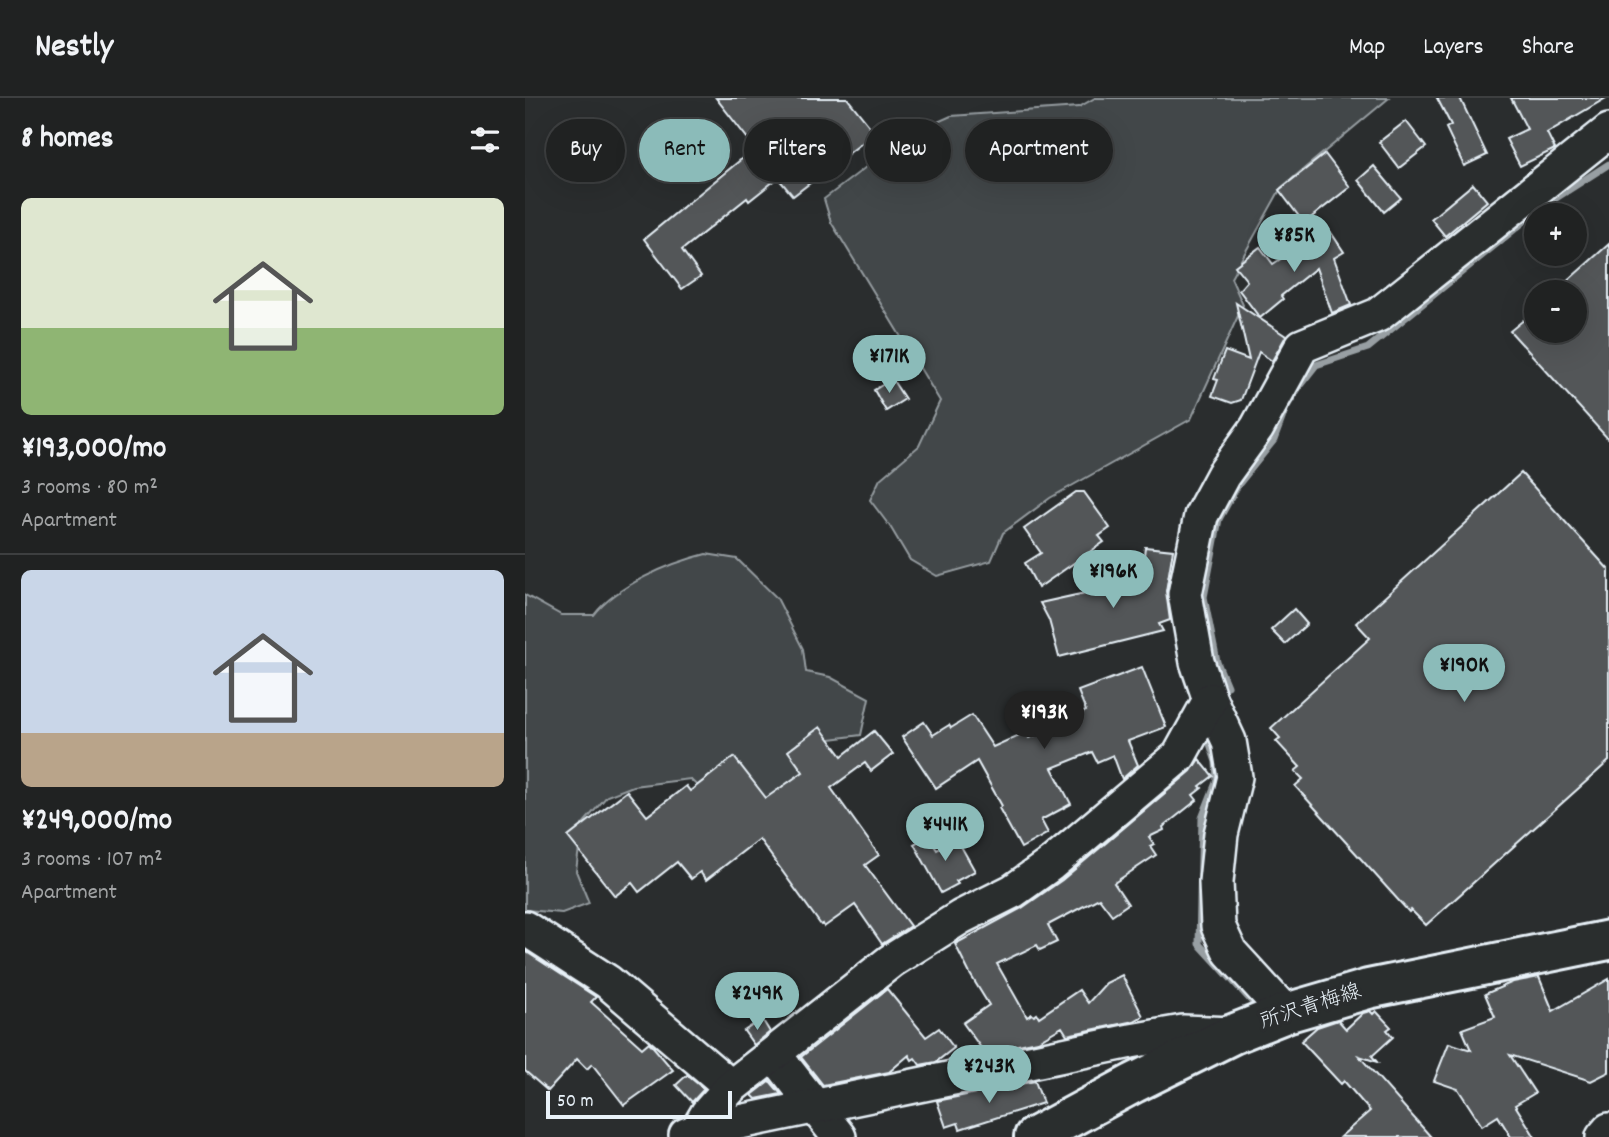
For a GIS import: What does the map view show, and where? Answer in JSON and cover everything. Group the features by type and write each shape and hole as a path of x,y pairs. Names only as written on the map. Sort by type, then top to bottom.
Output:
{"main road":[{"name":"所沢青梅線","path":"1034,1137 1233,1034 1286,1013 1369,989 1609,940"}],"street":[{"path":"1286,1013 1230,952 1218,926 1216,882 1221,834 1235,776 1229,741 1210,700 1197,662 1185,594 1201,516 1223,475 1257,428 1302,346 1378,315 1608,133"},
{"path":"689,1134 731,1087 891,961 961,917 1013,891 1051,864 1179,756 1210,700"},
{"path":"525,928 608,982 731,1087"},
{"path":"689,1134 1170,1034 1210,1031 1233,1034"},
{"path":"774,1055 839,1137"},
{"path":"1603,1137 1609,1130"}],"shaded area":[{"path":"1095,98 1389,98 1281,188 1231,278 1243,305 1191,419 1050,498 1003,533 991,561 937,576 910,560 870,500 880,479 919,446 940,401 831,222 824,199 846,182 851,182 851,178 865,168 865,182 951,182 951,119 944,119 951,116 1079,107"},
{"path":"706,554 737,559 777,598 803,649 806,672 830,677 869,698 861,735 798,743 811,809 713,801 690,779 633,786 607,796 582,825 576,871 589,903 562,913 525,910 525,595 561,615 594,615 630,585 677,563"}],"building":[{"path":"716,98 847,98 865,120 865,141 851,151 851,119 744,119 744,134"},
{"path":"1437,98 1460,98 1487,155 1464,166 1446,128 1451,125"},
{"path":"1511,98 1606,98 1547,133 1555,149 1520,166 1506,139 1527,129"},
{"path":"1406,121 1426,147 1399,168 1379,142"},
{"path":"1325,154 1350,187 1304,223 1279,190"},
{"path":"744,157 744,182 773,182 749,201 747,198 682,250 701,276 682,289 644,239 714,182 730,182 730,168"},
{"path":"1374,166 1401,198 1384,212 1358,180"},
{"path":"781,182 811,182 793,196"},
{"path":"1473,184 1487,201 1445,236 1431,219"},
{"path":"1328,228 1344,252 1334,258 1351,305 1332,313 1316,268 1281,296 1283,299 1260,318 1239,290 1247,281 1235,266 1260,247 1273,264"},
{"path":"1609,244 1609,440 1510,331 1524,320 1524,343 1587,343 1587,280 1568,280"},
{"path":"1236,303 1286,336 1272,361 1259,352 1241,400 1232,403 1212,396 1218,380 1214,379 1225,351 1249,360"},
{"path":"892,379 905,399 886,411 874,390"},
{"path":"1521,473 1609,570 1609,761 1426,925 1411,910 1409,912 1295,786 1303,779 1295,771 1300,767 1276,741 1280,738 1271,728 1370,638 1356,623"},
{"path":"1076,492 1084,492 1110,528 1099,536 1104,542 1038,588 1025,563 1041,553 1024,529"},
{"path":"1145,547 1173,550 1166,591 1170,620 1159,624 1163,631 1059,657 1049,620 1040,603 1135,582 1140,590"},
{"path":"1294,609 1307,624 1285,644 1271,630"},
{"path":"1142,667 1166,727 1128,741 1138,765 1122,779 1113,755 1097,762 1092,752 1052,768 1071,804 1041,820 1048,833 1021,848 977,761 936,788 902,737 924,722 933,735 972,715 993,747 1026,732 1029,738 1072,720 1070,718 1086,711 1078,691"},
{"path":"820,727 842,756 874,731 893,754 871,771 865,763 831,788 879,855 865,865 910,926 882,944 855,905 824,927 821,925 759,839 706,880 700,872 691,879 677,862 639,892 632,883 615,896 568,837 627,791 647,816 686,786 690,791 734,757 766,798 803,772 788,751"},
{"path":"1199,759 1213,776 1193,795 1197,800 1163,827 1164,830 1149,837 1154,844 1150,846 1156,855 1114,883 1128,904 1112,915 1099,898 1048,925 1057,942 1040,950 1037,945 997,964 1027,1017 1037,1014 1039,1017 1079,990 1088,1003 1106,983 1122,975 1143,1016 1134,1021 1067,1035 1062,1027 1038,1041 984,1052 963,1023 989,1005 955,944 1022,908 1062,880 1191,771"},
{"path":"928,836 937,850 957,839 975,871 941,893 914,844"},
{"path":"525,951 596,997 591,1002 642,1048 649,1042 673,1070 624,1105 592,1064 587,1069 577,1059 548,1091 525,1071"},
{"path":"1539,977 1553,1011 1609,979 1609,1072 1591,1081 1510,1055 1535,1093 1515,1105 1535,1137 1511,1137 1498,1116 1482,1126 1458,1089 1434,1081 1449,1043 1471,1050 1462,1029 1495,1017 1485,994 1513,982"},
{"path":"887,989 926,1037 939,1028 954,1048 936,1062 920,1065 909,1055 889,1072 823,1085 801,1057"},
{"path":"1370,1011 1373,1014 1376,1011 1391,1027 1387,1030 1393,1037 1372,1056 1377,1062 1359,1056 1431,1137 1340,1137 1370,1111 1344,1081 1341,1084 1301,1041 1317,1027 1338,1020 1346,1029 1363,1013"},
{"path":"762,1019 770,1032 754,1045 744,1031"},
{"path":"687,1075 704,1089 692,1102 676,1085"},
{"path":"770,1081 781,1094 756,1099 752,1095"},
{"path":"1035,1081 1043,1103 960,1129 958,1123 946,1127 937,1101"}],"waterway":[{"path":"1227,686 1217,662 1204,597 1219,519 1238,485 1274,440 1286,408 1301,384 1316,365 1368,348 1542,207 1609,164"},
{"path":"1207,735 1216,762 1217,780 1202,818 1199,944 1254,1004"}]}
